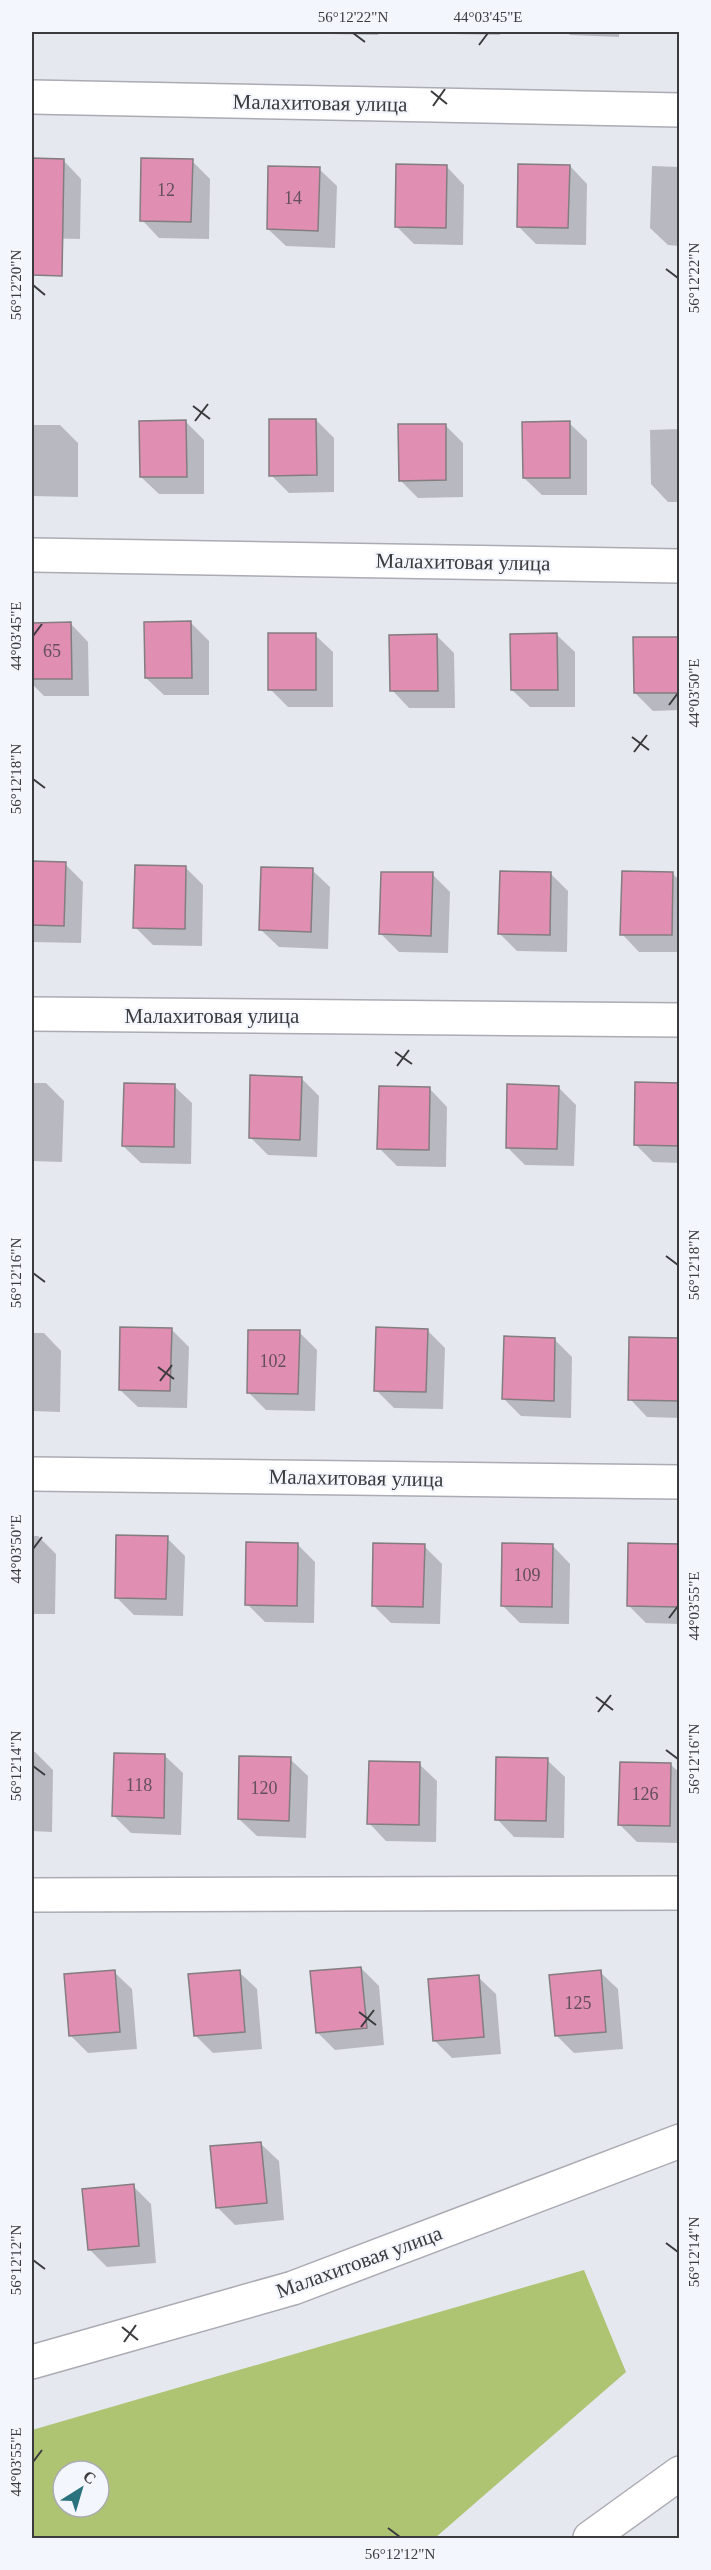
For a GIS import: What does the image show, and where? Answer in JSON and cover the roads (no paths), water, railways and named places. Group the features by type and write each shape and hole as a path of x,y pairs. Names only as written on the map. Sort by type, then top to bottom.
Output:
{"street":[{"name":"Малахитовая улица","path":"32,97 680,110"},
{"name":"Малахитовая улица","path":"32,555 680,566"},
{"name":"Малахитовая улица","path":"32,1014 680,1020"},
{"name":"Малахитовая улица","path":"32,1474 680,1482"},
{"path":"32,1895 680,1893"},
{"name":"Малахитовая улица","path":"32,2362 293,2288 680,2141"},
{"path":"590,2538 680,2473"}]}
